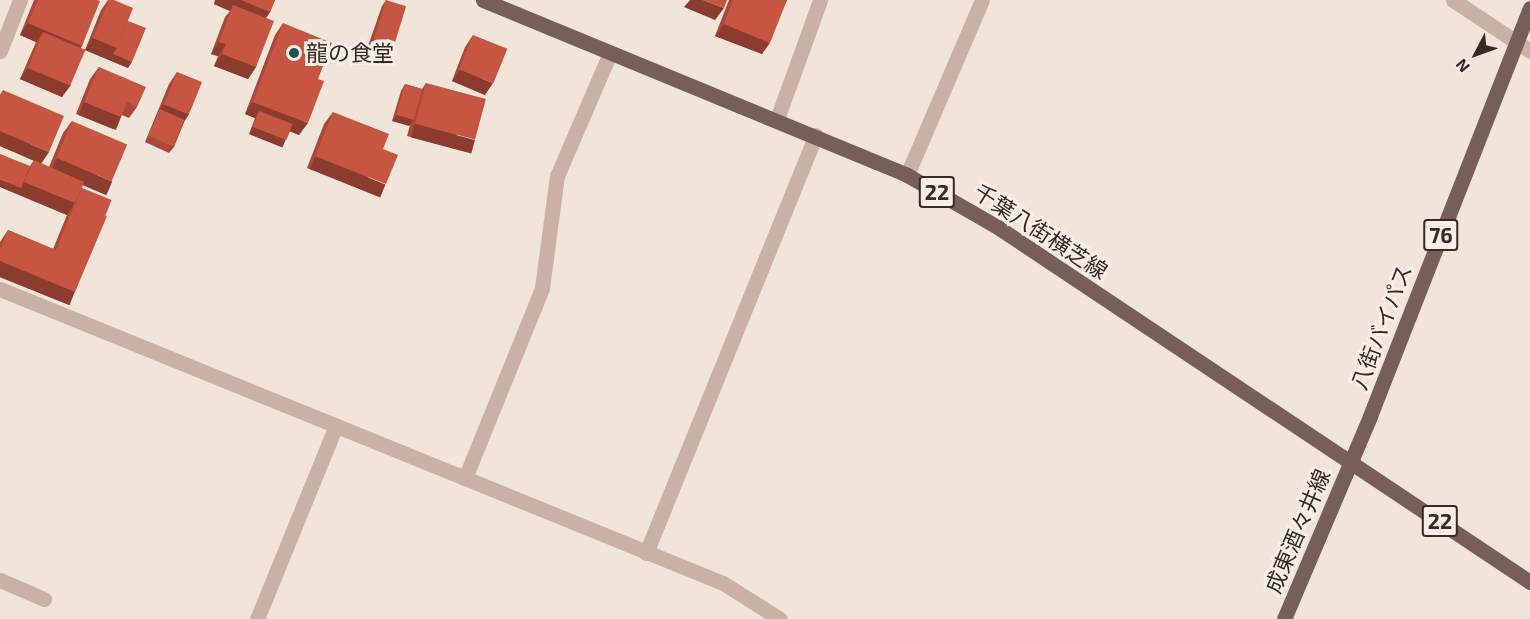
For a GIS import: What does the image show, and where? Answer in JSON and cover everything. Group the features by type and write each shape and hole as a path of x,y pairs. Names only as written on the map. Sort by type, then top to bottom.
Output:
{"main road":[{"name":"千葉八街横芝線","path":"483,0 816,135 907,175 999,228 1530,582"},
{"name":"八街バイパス","path":"1350,460 1523,47 1530,8"},
{"name":"成東酒々井線","path":"1284,619 1350,460"}],"street":[{"path":"0,51 20,0"},
{"path":"777,119 820,0"},
{"path":"907,175 982,0"},
{"path":"1454,0 1523,47"},
{"path":"465,478 542,288 557,176 610,53"},
{"path":"646,553 816,135"},
{"path":"0,289 723,583 780,619"},
{"path":"257,619 336,425"},
{"path":"0,580 44,599"}],"building":[{"path":"38,0 100,1 82,46 28,23"},
{"path":"109,0 133,8 117,48 93,38"},
{"path":"241,0 275,0 270,12"},
{"path":"386,0 406,6 394,46 374,40"},
{"path":"703,0 727,0 724,8"},
{"path":"733,0 787,0 770,43 724,24"},
{"path":"233,5 274,21 256,67 222,54 226,44 219,42"},
{"path":"128,21 146,28 132,62 113,54"},
{"path":"283,23 332,43 318,79 324,81 308,123 253,102"},
{"path":"43,32 85,50 70,86 28,68"},
{"path":"473,35 507,49 493,83 459,69"},
{"path":"99,67 146,87 137,107 127,102 121,117 84,102"},
{"path":"177,72 202,82 189,115 164,104"},
{"path":"426,83 486,99 475,140 415,124"},
{"path":"405,84 422,89 413,120 396,115"},
{"path":"3,90 64,116 49,152 0,131 0,98"},
{"path":"160,109 185,120 173,146 148,135"},
{"path":"259,111 293,124 287,140 253,127"},
{"path":"333,112 389,134 383,149 398,155 386,184 315,156"},
{"path":"72,121 127,144 112,181 56,158"},
{"path":"0,154 30,166 21,188 0,179"},
{"path":"34,160 84,182 75,203 24,182"},
{"path":"82,188 112,200 105,216 76,204"},
{"path":"75,203 107,216 75,292 0,261 0,250 8,230 56,250"}],"place":[{"name":"龍の食堂","path":"294,53"}]}
